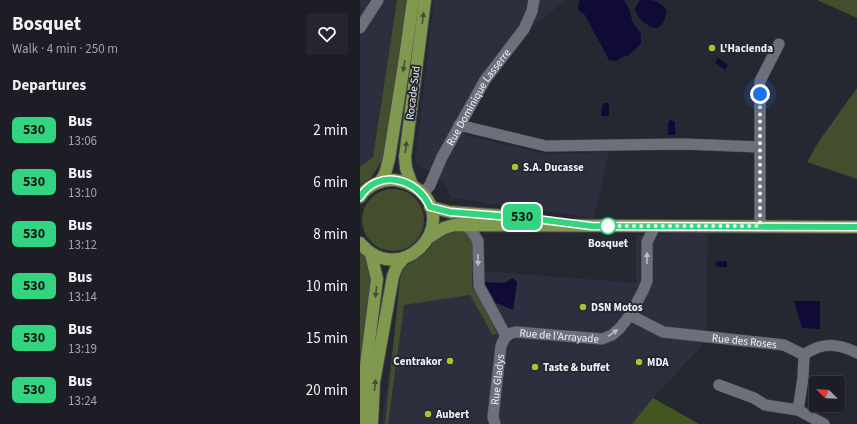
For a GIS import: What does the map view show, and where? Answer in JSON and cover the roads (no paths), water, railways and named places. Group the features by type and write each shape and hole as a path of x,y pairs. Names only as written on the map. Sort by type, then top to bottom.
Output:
{"main road":[{"name":"Rocade Sud","path":"380,182 385,174 389,159 405,58 412,0"},
{"name":"Rocade Sud","path":"412,185 406,168 405,157 425,0"},
{"path":"360,197 370,187 380,182 391,180 402,181 412,185 423,194 430,207 432,222 428,238 422,247 403,259 392,260 381,258 371,254 360,243"},
{"path":"430,207 450,212 520,217 591,226"},
{"path":"428,238 444,228 454,225 857,227"},
{"path":"362,424 364,381 378,279 371,254"},
{"path":"372,424 374,382 393,276 397,266 403,259"}],"street":[{"path":"360,28 378,0"},
{"name":"Rue Dominique Lasserre","path":"423,194 430,185 442,157 485,80 524,29 532,11 534,0"},
{"path":"760,226 760,81 779,44"},
{"path":"459,125 546,146 683,144 760,147"},
{"name":"Rue de l'Arrayade","path":"466,225 474,233 478,241 479,286 506,336 510,333 516,332 602,339 612,335 620,328 643,291 647,281 647,242 655,226"},
{"name":"Rue des Roses","path":"630,314 663,332 784,345 804,355"},
{"name":"Rue Gladys","path":"494,424 493,417 502,346 506,336"},
{"path":"798,410 803,378 804,355 812,348 824,345 840,346 857,353"},
{"path":"719,385 754,398 765,405 798,410 824,424"}],"place":[{"name":"L'Hacienda","path":"712,48"},
{"name":"S.A. Ducasse","path":"515,167"},
{"name":"Bosquet","path":"608,226"},
{"name":"DSN Motos","path":"583,307"},
{"name":"Centrakor","path":"450,361"},
{"name":"MDA","path":"639,362"},
{"name":"Taste & buffet","path":"535,367"},
{"name":"Aubert","path":"428,414"}]}
